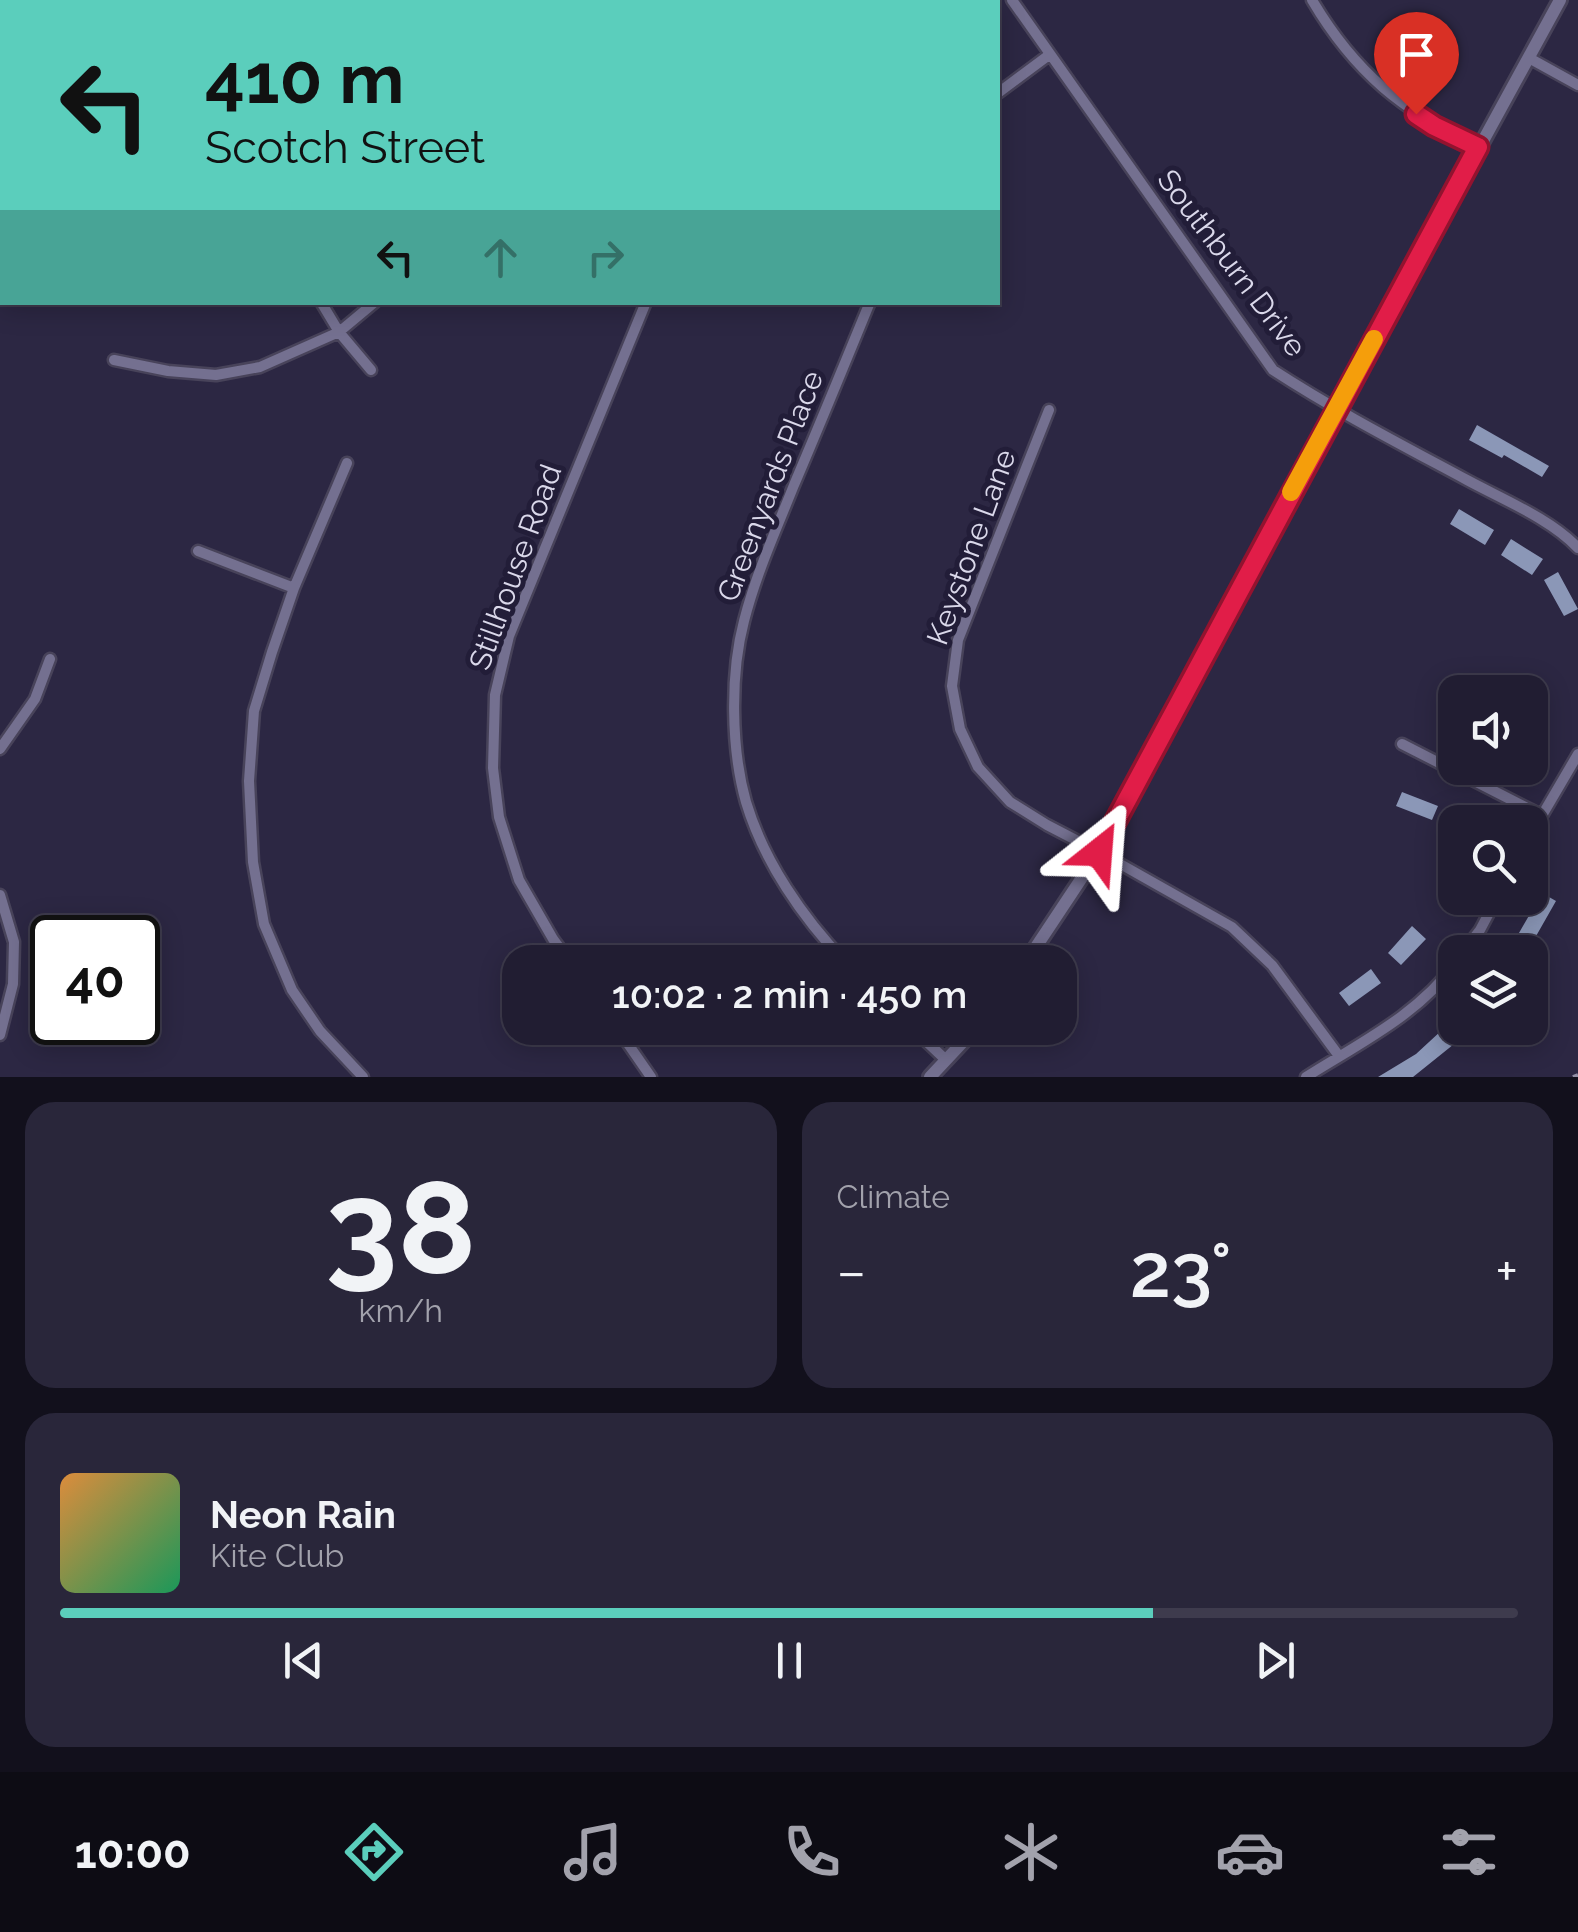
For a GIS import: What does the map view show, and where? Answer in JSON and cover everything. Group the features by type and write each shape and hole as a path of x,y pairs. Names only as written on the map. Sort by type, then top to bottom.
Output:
{"street":[{"name":"Southburn Drive","path":"1012,0 1274,370 1336,410 1524,510 1578,548"},
{"path":"1312,0 1354,59 1398,102 1434,126 1478,147"},
{"path":"1037,945 1099,852 1560,0"},
{"path":"1000,91 1049,54"},
{"path":"1529,58 1578,85"},
{"path":"323,305 371,370"},
{"path":"114,360 168,372 216,375 260,367 340,332 372,305"},
{"name":"Stillhouse Road","path":"557,945 519,880 500,817 493,768 495,695 509,636 645,305"},
{"name":"Greenyards Place","path":"829,945 790,892 765,848 746,802 738,747 735,672 744,622 769,547 869,305"},
{"name":"Keystone Lane","path":"1049,410 958,640 952,686 960,729 978,767 1010,802 1232,928 1272,965 1339,1056"},
{"path":"347,463 294,588 254,711 249,781 254,862 264,924 292,990 320,1031 363,1077"},
{"path":"198,551 294,588"},
{"path":"0,750 35,699 50,659"},
{"path":"1402,744 1521,805"},
{"path":"1547,805 1578,754"},
{"path":"0,895 14,942 13,984 0,1035"},
{"path":"1306,1077 1401,1018 1438,987"},
{"path":"629,1045 651,1077"},
{"path":"930,1045 946,1060"},
{"path":"930,1077 960,1045"}],"building":[{"path":"1477,425 1549,466 1542,477 1469,440"},
{"path":"1459,509 1494,530 1485,545 1450,524"},
{"path":"1511,539 1543,559 1532,575 1501,555"},
{"path":"1558,572 1578,609 1564,616 1544,580"},
{"path":"1402,792 1438,806 1432,820 1396,806"},
{"path":"1548,896 1556,901 1537,935 1518,935 1529,915 1548,915"},
{"path":"1412,926 1426,939 1401,965 1388,953"},
{"path":"1371,969 1381,983 1349,1006 1339,993"},
{"path":"1438,1034 1438,1045 1453,1045 1413,1077 1378,1077 1416,1054"}],"railway":[{"path":"1573,1077 1578,1075"}],"slow traffic":[{"path":"1291,492 1374,339"}],"route":[{"path":"1099,852 1478,147 1416,114"}]}
